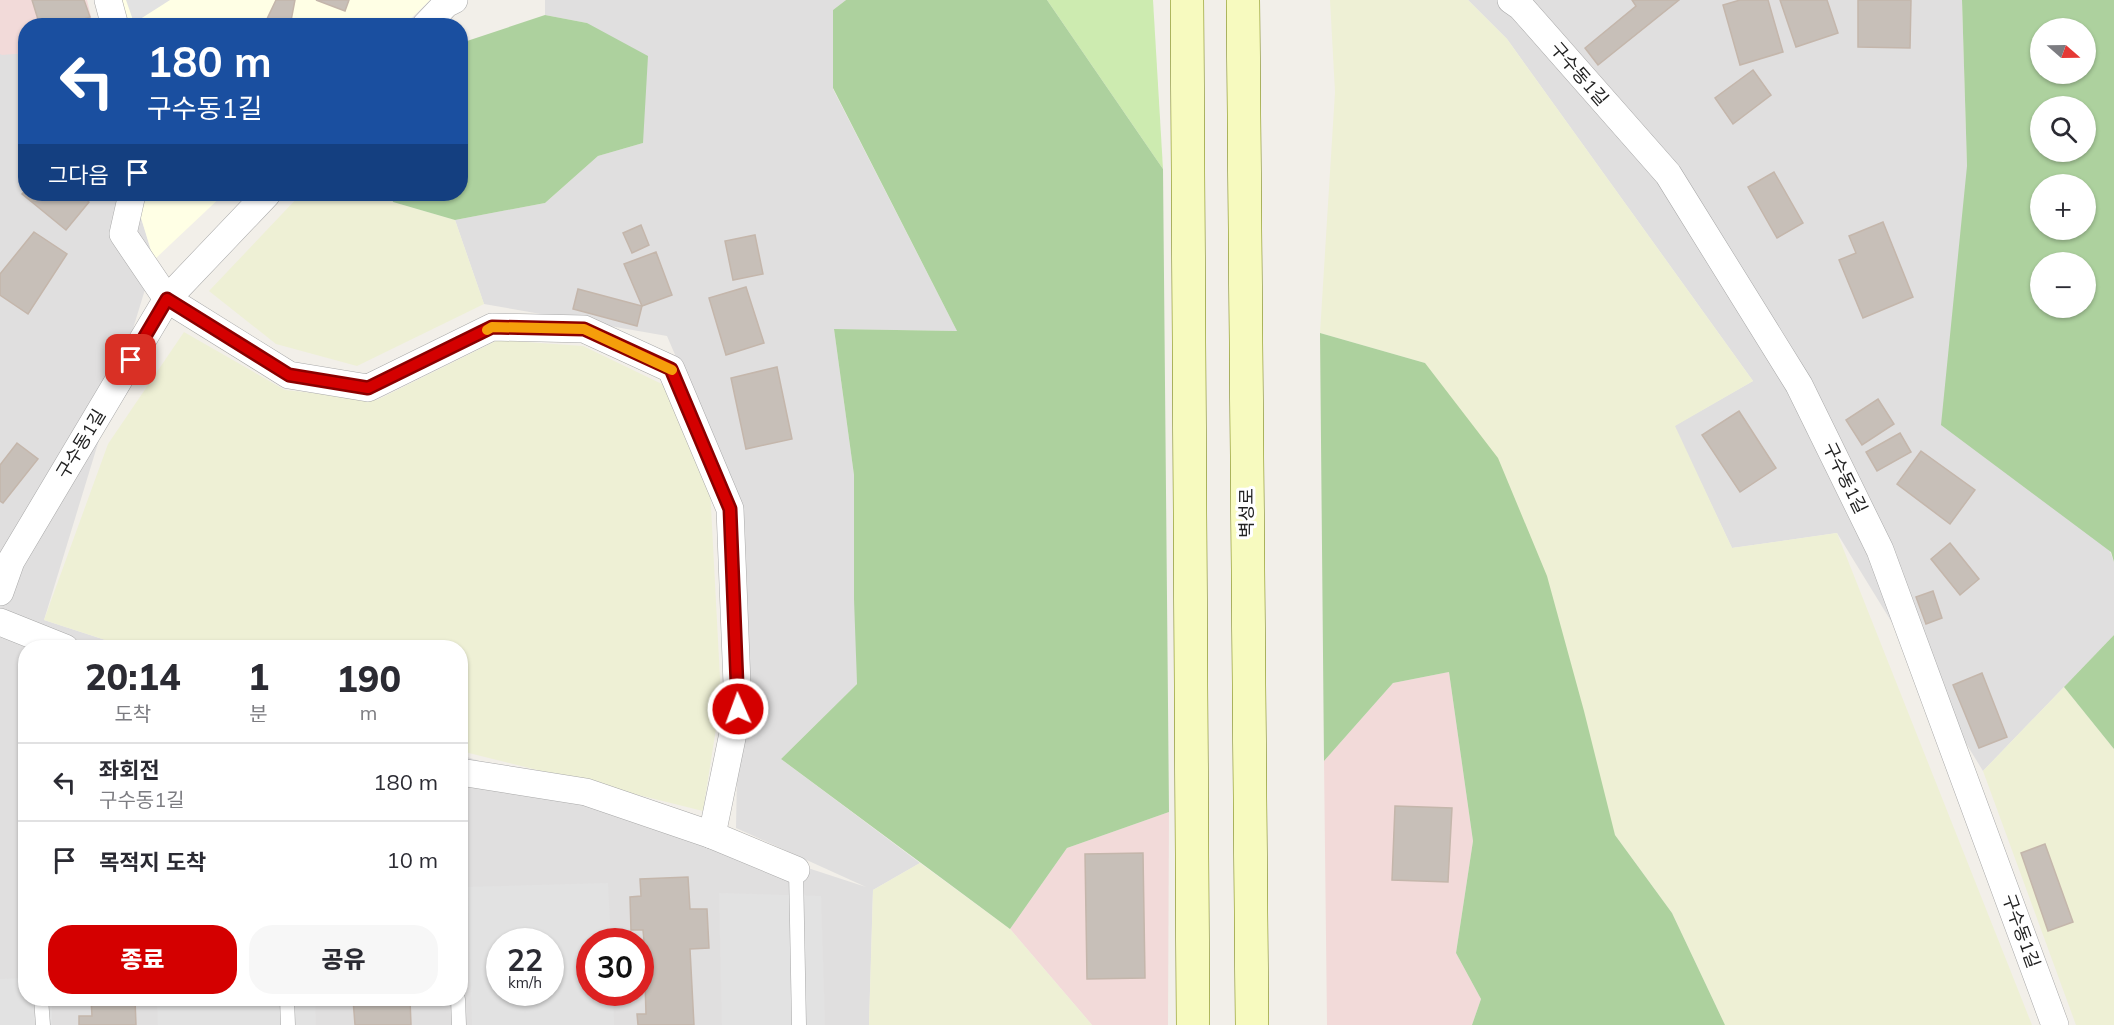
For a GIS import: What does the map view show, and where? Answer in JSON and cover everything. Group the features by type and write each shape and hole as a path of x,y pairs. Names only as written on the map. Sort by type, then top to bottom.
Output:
{"main road":[{"path":"1187,0 1193,1025"},
{"name":"벽성로","path":"1243,0 1252,1025"}],"street":[{"path":"108,0 113,18"},
{"path":"433,18 446,4 454,0"},
{"name":"구수동1길","path":"1522,2 1668,174 1799,385 1880,550 2055,1025"},
{"path":"130,201 123,234 167,299 289,375 368,388 492,327 584,329 671,369 730,509 738,709 712,835"},
{"name":"구수동1길","path":"0,592 11,561 167,299 260,201"},
{"path":"0,622 45,640"},
{"path":"468,773 586,792 712,835 796,870"}],"lane":[{"path":"796,870 799,1025"},
{"path":"41,1006 42,1025"},
{"path":"287,1006 288,1025"},
{"path":"458,1006 459,1025"}],"shaded area":[{"path":"0,0 87,0 91,18 18,18 18,54 0,54"},
{"path":"111,0 430,0 411,18 119,18"},
{"path":"126,0 170,0 142,18 132,18"},
{"path":"545,0 846,0 833,10 833,89 957,331 834,329 854,475 857,684 781,759 920,863 873,890 869,1025 0,1025 0,54 18,53 18,201 136,201 154,260 44,620 105,640 18,640 18,1006 468,1006 468,757 866,887 736,828 742,511 667,336 484,304 455,220 545,203 598,156 643,143 587,23 545,15"},
{"path":"1330,0 1468,0 1507,39 1753,381 1675,426 1732,548 1837,533 2032,1025 1725,1025 1672,913 1615,835 1425,363 1320,333 1335,92"},
{"path":"1468,0 1962,0 1967,166 2114,562 2114,635 1983,771 1837,533 1732,548 1674,426 1753,381 1507,39"},
{"path":"140,201 217,201 154,260 140,215"},
{"path":"294,201 393,201 455,220 484,304 357,366 276,344 209,291"},
{"path":"184,332 285,390 377,400 498,340 583,346 664,385 710,488 721,697 703,811 468,753 468,640 105,640 44,620 108,444"},
{"path":"1449,672 1473,841 1456,953 1481,999 1472,1025 1327,1025 1324,761 1393,683"},
{"path":"2064,687 2114,749 2114,1025 2076,1025 1983,771"},
{"path":"1169,812 1168,1025 1092,1025 1010,929 1067,848"},
{"path":"920,863 1010,929 1092,1025 869,1025 873,890"},
{"path":"608,883 610,928 576,928 576,1006 613,1006 614,1025 472,1025 468,887"},
{"path":"719,893 821,896 825,1025 722,1025"},
{"path":"18,978 18,1006 52,1006 52,1025 0,1025 0,979"},
{"path":"157,1006 315,1006 316,1025 158,1025"}],"green space":[{"path":"846,0 1047,0 1163,169 1169,812 1067,848 1010,929 781,759 857,684 854,475 834,329 957,331 833,88 833,10"},
{"path":"1047,0 1153,0 1163,169"},
{"path":"1962,0 2114,0 2114,562 2111,552 1941,425 1967,166"},
{"path":"545,15 587,23 648,56 643,143 598,156 545,203 455,220 393,202 468,201 468,41"},
{"path":"1320,333 1425,363 1498,458 1547,576 1615,835 1672,913 1725,1025 1472,1025 1481,999 1456,953 1473,841 1449,672 1393,683 1324,761"},
{"path":"2114,635 2114,749 2064,687"}],"building":[{"path":"32,0 84,0 90,17 87,18 38,18"},
{"path":"276,0 295,0 292,18 267,18"},
{"path":"316,0 349,0 345,11"},
{"path":"1632,0 1679,0 1598,65 1585,48 1636,6"},
{"path":"1740,0 1768,0 1783,52 1740,65 1723,5"},
{"path":"1780,0 1827,0 1838,33 1796,47"},
{"path":"1858,0 1911,0 1910,48 1858,47"},
{"path":"1753,70 1771,95 1733,124 1715,98"},
{"path":"1774,172 1803,223 1777,238 1748,187"},
{"path":"31,201 89,202 66,230"},
{"path":"1883,222 1913,297 1863,318 1839,260 1856,253 1849,236"},
{"path":"641,225 649,245 632,253 623,233"},
{"path":"34,232 67,254 28,314 0,295 0,274"},
{"path":"755,235 763,274 733,280 725,241"},
{"path":"656,252 672,295 642,306 624,264"},
{"path":"746,287 764,343 726,355 709,298"},
{"path":"578,289 642,306 637,326 573,309"},
{"path":"777,367 792,439 746,449 731,378"},
{"path":"1878,399 1894,424 1862,445 1846,420"},
{"path":"1739,411 1776,468 1740,492 1702,435"},
{"path":"1900,433 1911,452 1877,471 1866,452"},
{"path":"17,443 38,459 3,503 0,501 0,465"},
{"path":"1921,451 1975,490 1950,524 1897,484"},
{"path":"1950,543 1979,579 1960,595 1931,559"},
{"path":"1933,591 1942,618 1926,624 1916,597"},
{"path":"1982,673 2007,737 1979,748 1953,685"},
{"path":"1395,806 1452,808 1448,882 1392,880"},
{"path":"2045,844 2073,922 2048,931 2021,853"},
{"path":"1143,853 1145,978 1087,979 1085,854"},
{"path":"688,877 690,909 707,909 709,948 690,949 694,1025 638,1025 637,1014 646,1014 646,1006 654,1006 654,928 631,928 630,897 641,896 640,879"},
{"path":"91,1006 135,1006 136,1025 79,1025 79,1016 92,1016"},
{"path":"354,1006 410,1006 411,1025 355,1025"}],"slow traffic":[{"path":"487,330 492,327 584,329 672,370"}],"route":[{"path":"131,360 167,299 289,375 368,388 492,327 584,329 671,369 730,509 738,709"}]}
